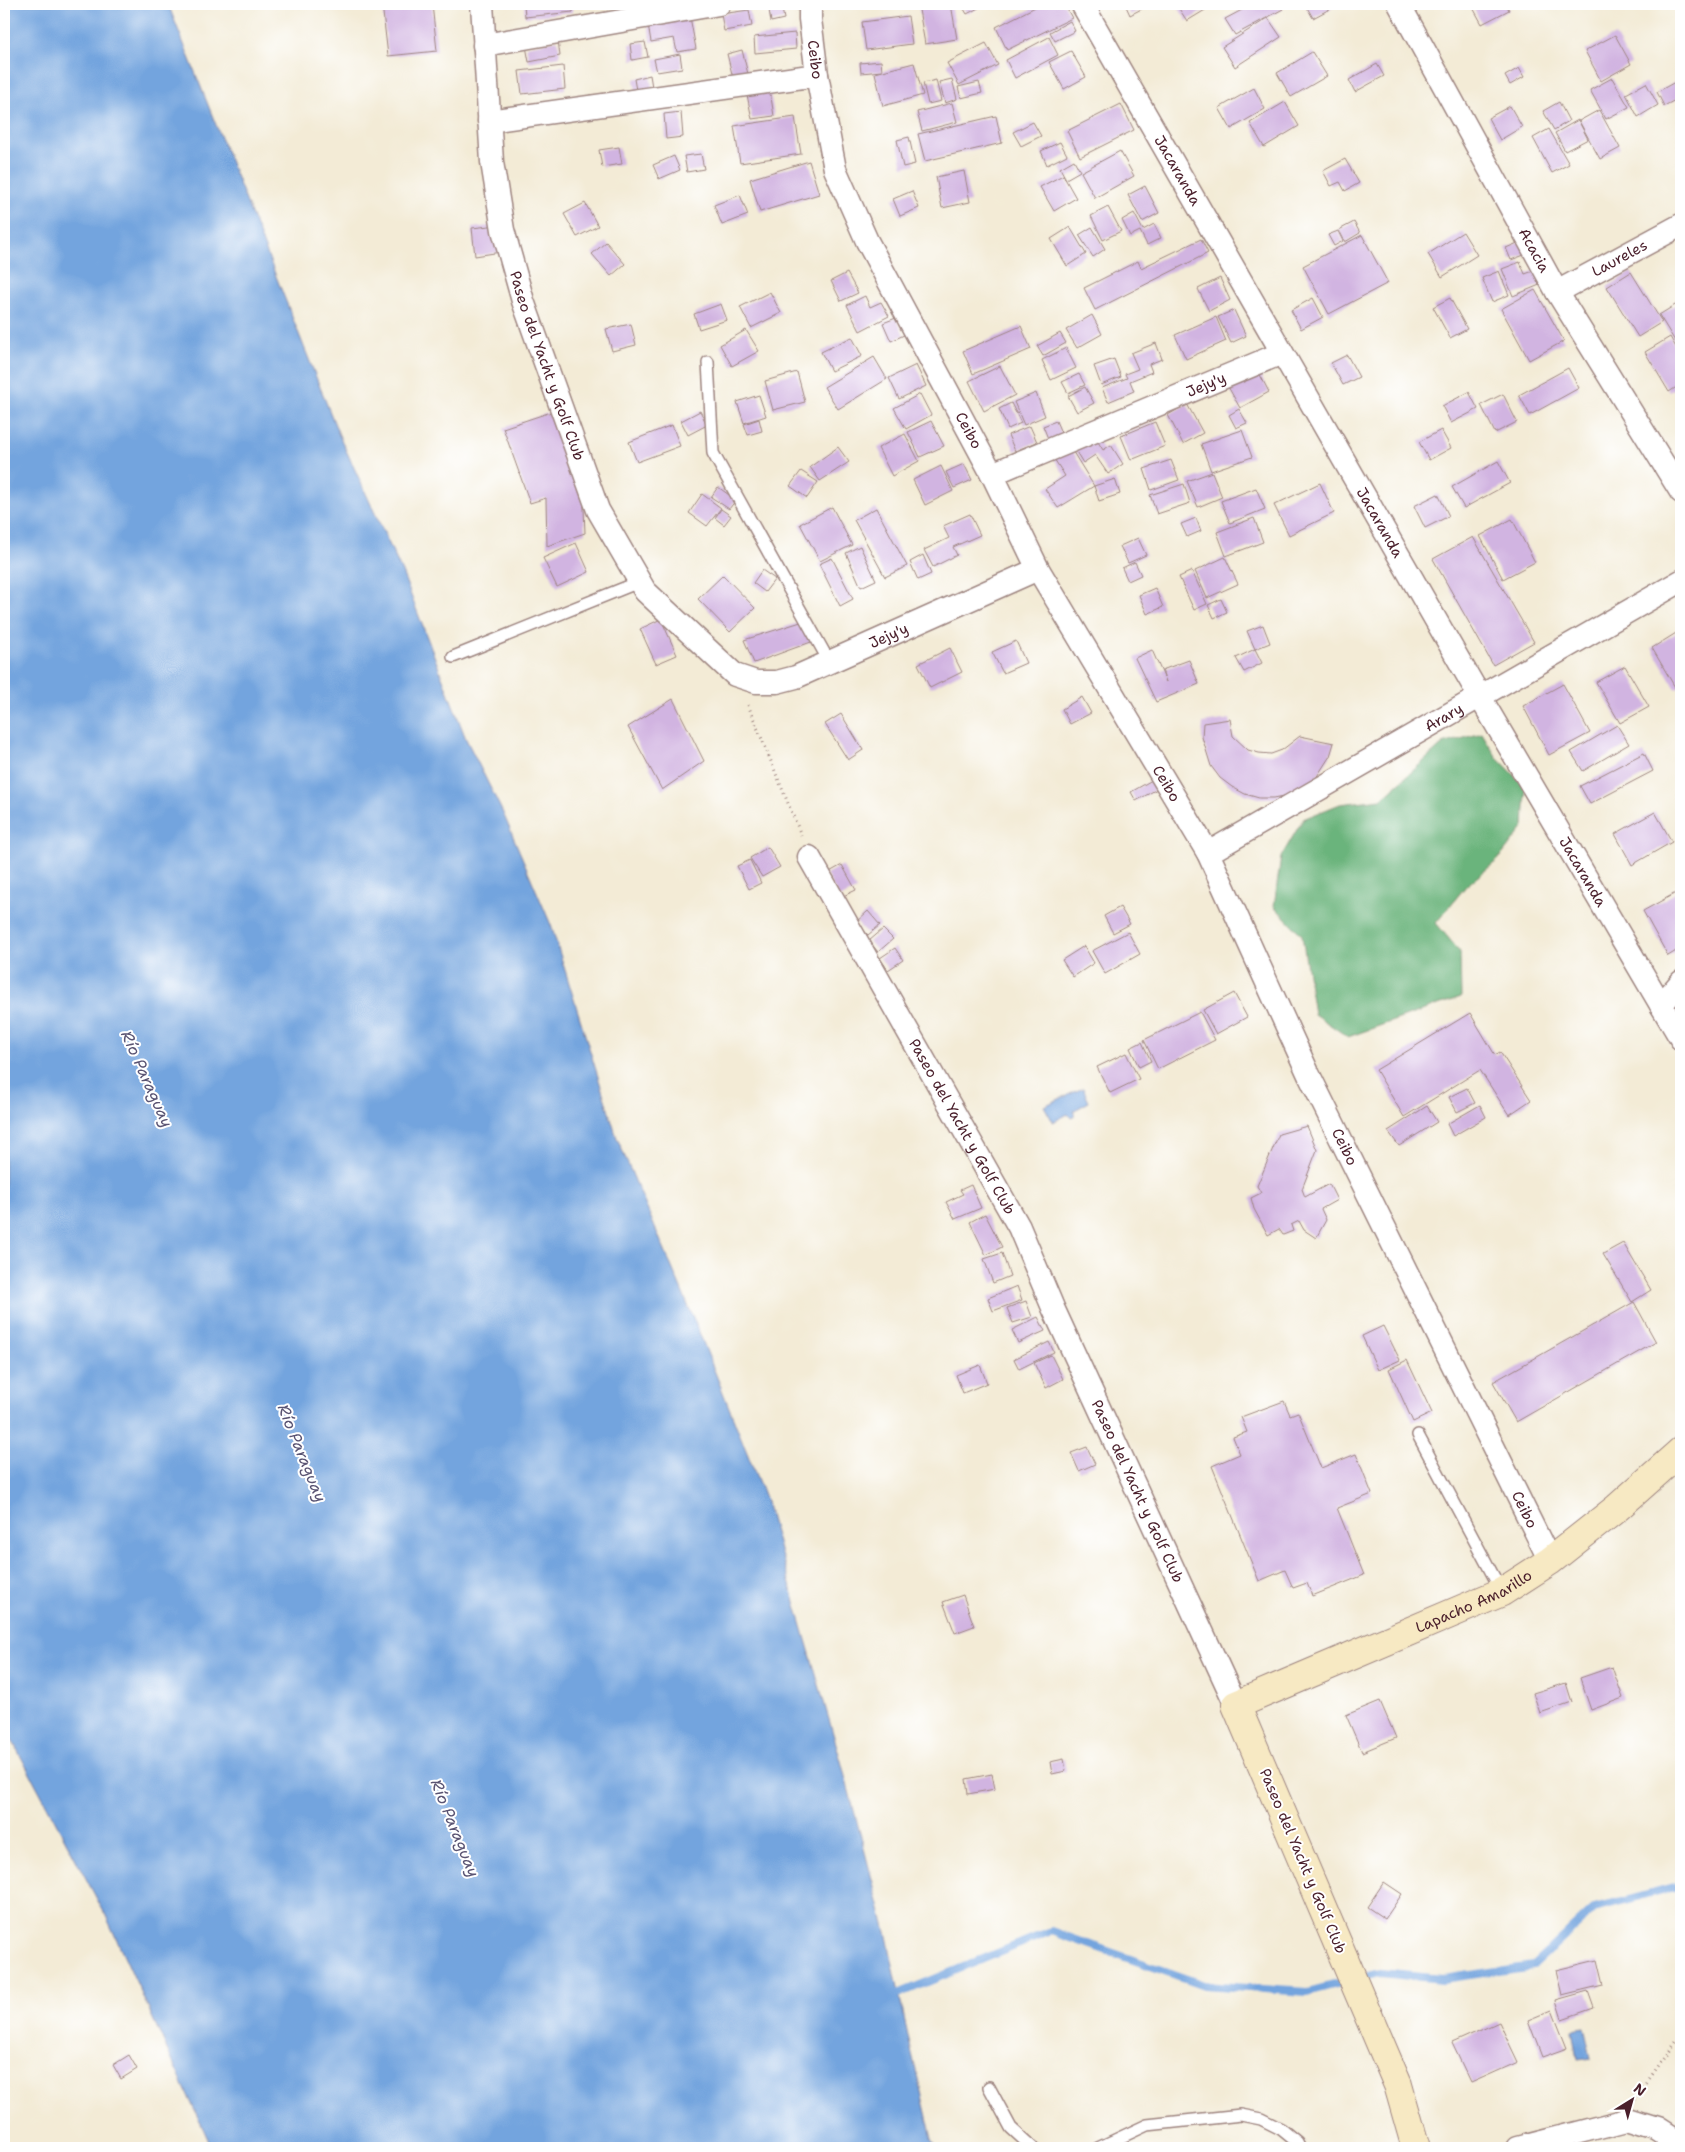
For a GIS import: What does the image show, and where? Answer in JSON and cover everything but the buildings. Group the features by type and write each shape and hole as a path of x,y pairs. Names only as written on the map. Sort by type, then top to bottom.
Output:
{"main road":[{"name":"Lapacho Amarillo","path":"1236,1705 1502,1592 1550,1561 1617,1508 1681,1451"},
{"name":"Paseo del Yacht y Golf Club","path":"1236,1705 1398,2086 1416,2148"}],"street":[{"name":"Paseo del Yacht y Golf Club","path":"482,4 492,162 503,230 523,301 598,510 644,591 735,675"},
{"path":"484,45 719,4"},
{"name":"Ceibo","path":"810,4 817,75 836,168 867,241 992,474 1038,569 1208,853 1309,1075 1550,1561"},
{"name":"Jacaranda","path":"1082,4 1480,697 1681,1039"},
{"name":"Acacia","path":"1398,4 1557,292 1681,492"},
{"path":"489,121 817,75"},
{"name":"Laureles","path":"1557,292 1681,224"},
{"name":"Jejy'y","path":"992,474 1282,353"},
{"name":"Jejy'y","path":"735,675 756,682 777,682 796,678 1038,569"},
{"name":"Arary","path":"1208,853 1681,581"},
{"name":"Paseo del Yacht y Golf Club","path":"810,857 1019,1227 1054,1310 1236,1705"},
{"path":"1661,1006 1681,982"},
{"path":"1518,2148 1627,2120 1656,2129 1670,2138 1680,2148"}],"lane":[{"path":"708,362 713,453 830,663"},
{"path":"453,657 639,582"},
{"path":"1418,1435 1502,1592"},
{"path":"989,2087 1011,2128 1033,2148"},
{"path":"1098,2148 1147,2125 1241,2115 1261,2119 1281,2129 1297,2142 1300,2148"}],"path":[{"path":"735,675 810,857"},
{"path":"1619,2121 1681,2034"}],"green space":[{"path":"1482,733 1496,756 1526,787 1524,827 1498,860 1466,886 1436,923 1460,952 1461,997 1348,1037 1314,1014 1302,935 1274,906 1281,857 1303,819 1340,804 1381,799 1443,744"}],"water":[{"name":"Río Paraguay","path":"4,4 168,4 339,435 402,572 466,739 503,813 551,925 617,1138 695,1322 765,1498 841,1761 887,1936 909,2041 932,2138 937,2148 212,2148 106,1916 4,1725"},
{"path":"1083,1088 1089,1102 1073,1111 1075,1116 1071,1118 1068,1114 1053,1122 1044,1106"},
{"path":"1584,2027 1591,2058 1577,2060 1572,2029"}],"waterway":[{"path":"891,1997 1051,1931 1204,1985 1307,1992 1379,1973 1443,1979 1533,1966 1595,1908 1681,1885"}]}
